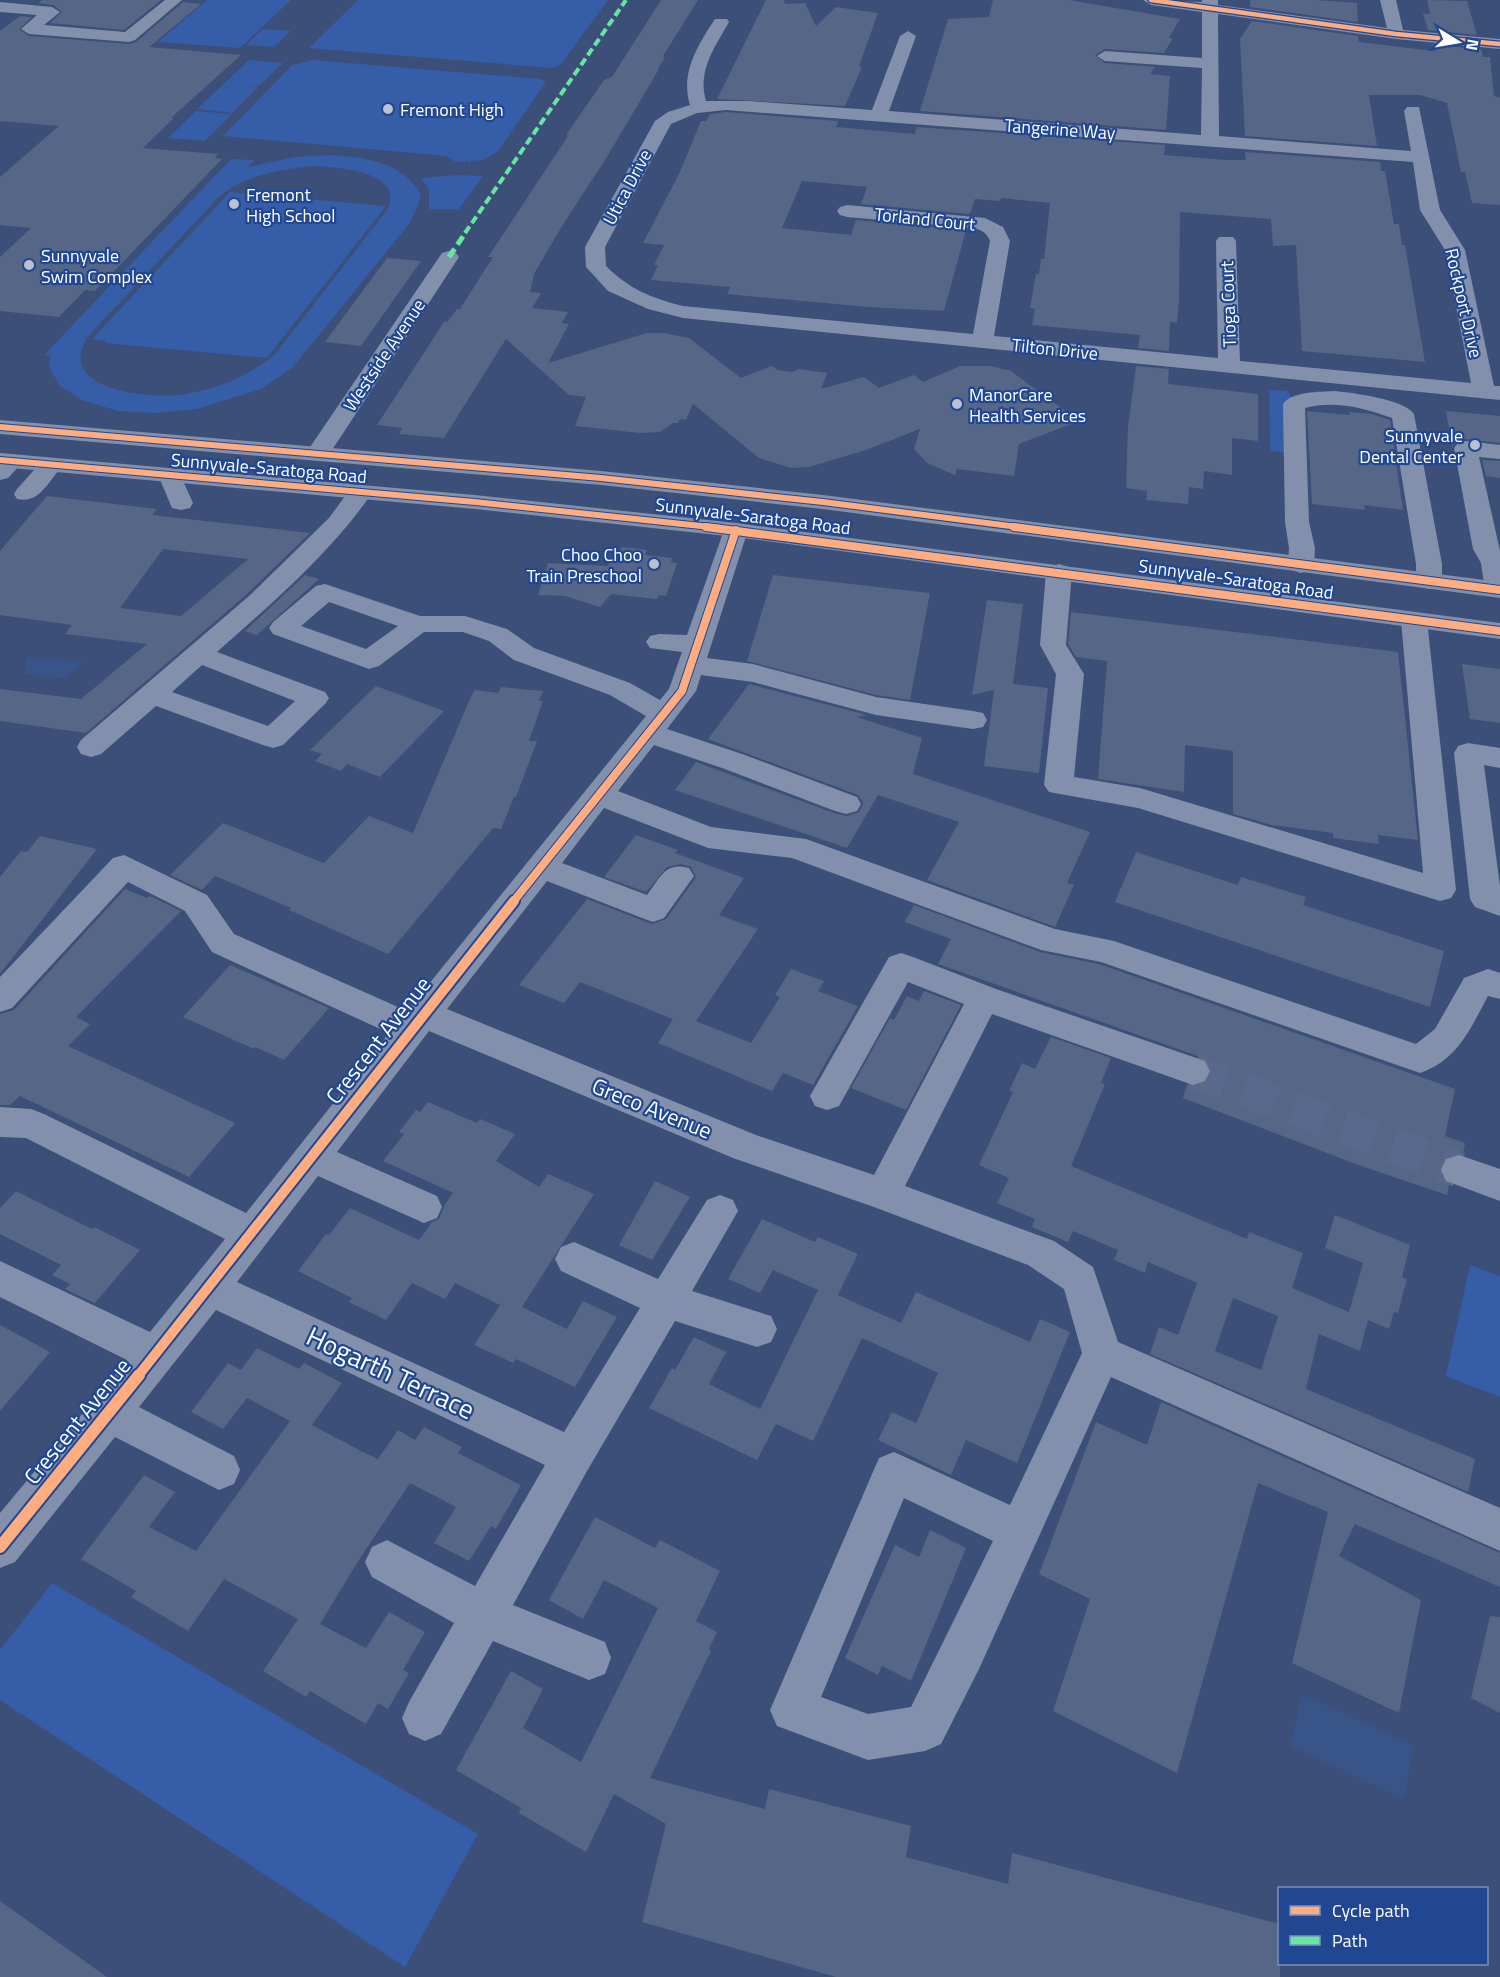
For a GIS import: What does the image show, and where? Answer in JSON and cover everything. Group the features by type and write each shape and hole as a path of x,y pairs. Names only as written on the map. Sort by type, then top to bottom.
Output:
{"main road":[{"name":"Sunnyvale-Saratoga Road","path":"0,427 690,487 1499,590"},
{"name":"Sunnyvale-Saratoga Road","path":"4,465 51,465 486,503 736,530 1500,631"}],"street":[{"path":"0,8 52,12 29,29 129,37 174,0"},
{"path":"1151,0 1210,4 1396,34 1500,44"},
{"path":"1388,0 1396,34"},
{"path":"1210,4 1210,141"},
{"path":"699,107 692,91 693,75 721,22"},
{"path":"879,116 908,36"},
{"path":"1105,56 1209,64"},
{"name":"Tangerine Way","path":"699,107 748,106 1421,157"},
{"name":"Utica Drive","path":"615,287 596,267 596,247 664,121 677,113 699,107"},
{"name":"Rockport Drive","path":"1413,111 1430,210 1455,250 1492,393"},
{"name":"Torland Court","path":"847,211 985,224 996,231 1000,241 982,342"},
{"name":"Tioga Court","path":"1226,241 1230,366"},
{"name":"Westside Avenue","path":"318,453 449,257"},
{"name":"Tilton Drive","path":"615,287 655,305 683,312 1492,393"},
{"path":"1398,383 1430,581"},
{"path":"1301,565 1302,548 1297,522 1293,404 1319,398 1341,399 1390,409 1403,414"},
{"path":"1499,590 1494,563 1486,549 1466,448 1500,452"},
{"path":"26,494 51,465"},
{"path":"170,475 181,503"},
{"path":"91,747 153,695 313,548 338,523 360,493"},
{"name":"Crescent Avenue","path":"0,1546 210,1288 418,1021 682,691 736,530"},
{"path":"1059,572 1053,645 1070,674 1059,785 1140,798 1440,890 1414,620"},
{"path":"418,624 465,624 498,635 524,654 620,689 656,723 735,762 846,804"},
{"path":"659,642 753,674 876,706 973,720"},
{"path":"153,695 273,738 315,698 198,654"},
{"path":"1500,758 1468,753 1486,900 1500,904"},
{"path":"599,795 708,837 795,847 1053,941 1103,950 1420,1059 1448,1039 1476,987 1488,982 1500,986"},
{"name":"Greco Avenue","path":"0,999 124,866 196,903 223,943 418,1021 462,1031 746,1147 883,1194 1041,1253 1080,1279 1102,1354"},
{"path":"541,867 653,910 678,876"},
{"path":"826,1096 902,966 984,998 1192,1071"},
{"path":"883,1194 984,998"},
{"path":"0,1122 31,1124 251,1234"},
{"path":"312,1157 423,1207"},
{"path":"1459,1170 1500,1185"},
{"path":"425,1718 572,1456 720,1211"},
{"path":"574,1259 666,1300 757,1329"},
{"path":"0,1278 156,1354"},
{"name":"Hogarth Terrace","path":"210,1288 572,1456"},
{"path":"1019,1531 894,1472 793,1710 868,1737 925,1728 1019,1531 1102,1354 1500,1530"},
{"path":"109,1413 219,1470"},
{"path":"387,1562 483,1615 589,1658"}],"shaded area":[{"path":"207,0 291,0 240,48 158,42"},
{"path":"358,0 608,0 561,64 552,68 309,48"},
{"path":"263,29 291,31 274,47 246,45"},
{"path":"249,60 283,63 259,86 247,86 258,87 232,113 197,109"},
{"name":"Fremont High","path":"313,60 541,79 546,82 498,151 483,160 471,161 470,164 467,161 456,162 447,156 223,136 292,65"},
{"path":"196,111 232,114 205,141 168,138"},
{"path":"329,155 381,163 403,174 421,194 409,224 293,367 261,389 197,409 157,413 118,411 82,400 60,386 49,367 50,356 44,355 231,159 254,160 248,167 295,157","holes":["312,166 352,170 378,179 387,187 390,197 387,210 276,353 256,368 234,380 186,394 151,395 110,387 94,379 83,368 81,354 89,335 219,197 240,183 263,175"]},
{"path":"457,175 483,176 459,209 429,209 429,190 421,178"},
{"path":"230,192 386,206 267,358 105,343 106,341 92,339"},
{"path":"1269,390 1287,391 1292,397 1290,453 1270,451"},
{"path":"26,658 85,661 64,679 24,674"},
{"path":"1470,1265 1500,1276 1500,1397 1446,1376"},
{"path":"52,1583 478,1834 405,1967 0,1700 0,1650"},
{"path":"1302,1694 1414,1746 1404,1799 1290,1746"}],"building":[{"path":"42,0 161,0 124,30 50,23 62,12 53,5 38,3"},
{"path":"661,0 698,0 663,56 665,57 659,69 607,157 534,274 530,292 541,293 532,308 568,312 562,323 569,324 548,363 647,333 664,333 689,338 741,378 772,366 777,370 792,372 799,369 827,373 821,389 864,377 879,388 914,375 923,382 960,366 991,366 1011,371 1079,421 1019,444 1014,476 957,469 955,475 927,463 914,449 920,429 866,450 809,467 791,468 759,458 693,404 686,420 680,419 678,423 673,423 660,432 640,433 575,426 586,397 569,395 506,339 444,438 399,434 402,428 377,425 444,322 447,322 457,309 460,309 493,257 488,257 568,136 566,135 604,80 612,77"},
{"path":"766,0 784,0 785,4 805,3 816,26 836,7 878,13 859,66 862,67 845,106 717,99"},
{"path":"993,0 1069,0 1180,19 1169,38 1173,38 1164,53 1105,49 1095,55 1105,63 1155,67 1150,74 1170,76 1166,130 920,111 948,19 989,17"},
{"path":"1250,0 1316,0 1357,3 1358,22 1250,7"},
{"path":"1427,0 1467,1 1477,35 1428,30 1423,14 1430,14"},
{"path":"183,2 201,4 149,47 241,55 171,118 174,118 143,148 218,154 215,158 222,159 95,291 85,290 59,317 0,311 0,257 31,228 0,225 0,177 59,126 0,121 0,31 20,16 32,17 19,29 29,36 130,44 136,42"},
{"path":"1252,21 1358,36 1359,42 1434,51 1432,45 1481,49 1483,57 1490,57 1494,96 1500,98 1500,205 1472,203 1465,172 1461,172 1447,103 1420,95 1369,95 1377,146 1245,136 1240,39"},
{"path":"726,112 838,121 836,127 915,134 916,127 1165,145 1164,155 1227,160 1246,160 1245,152 1380,162 1381,171 1385,171 1394,224 1399,224 1402,245 1405,245 1425,362 1302,351 1296,245 1273,246 1271,219 1180,212 1179,302 1177,323 1170,322 1169,351 1138,348 1140,335 1032,325 1035,309 1030,308 1036,274 1039,274 1041,259 1044,259 1050,203 1001,198 1000,201 975,199 970,214 861,204 867,187 802,181 782,228 851,235 856,220 966,230 944,311 868,307 727,294 730,287 651,280 658,265 654,265 664,245 643,243 679,174 701,121 706,121 710,114"},
{"path":"387,258 421,261 361,346 325,342"},
{"path":"1136,366 1169,369 1168,384 1258,394 1258,441 1232,438 1232,475 1204,471 1203,489 1189,487 1188,504 1146,500 1147,491 1126,488 1128,426"},
{"path":"1307,411 1350,415 1349,412 1372,414 1390,420 1403,510 1364,505 1365,510 1312,504"},
{"path":"1446,411 1500,416 1500,443 1465,439 1457,441 1452,447"},
{"path":"1482,460 1500,461 1500,478 1486,476"},
{"path":"47,496 157,509 152,515 310,533 247,594 86,733 0,721 0,689 81,699 147,644 65,634 72,625 0,615 0,551","holes":["163,549 248,559 181,616 120,608"]},
{"path":"622,547 647,550 645,555 672,558 671,562 677,563 666,596 659,595 657,599 611,594 600,607 565,596 538,595 548,563 608,566 614,552 620,552"},
{"path":"305,575 319,579 257,635 245,631"},
{"path":"773,575 930,593 910,700 876,695 747,661"},
{"path":"987,600 1023,604 1013,684 1048,688 1039,773 984,766 994,690 972,695"},
{"path":"1071,612 1398,652 1418,840 1378,835 1379,844 1333,838 1333,833 1272,825 1233,814 1233,751 1185,745 1184,792 1098,779 1107,661 1076,657 1068,644"},
{"path":"1462,664 1500,669 1500,723 1470,719"},
{"path":"749,684 867,715 857,717 922,738 913,774 1090,832 1067,883 1074,885 1055,927 927,880 959,822 878,795 847,848 675,790 696,762 834,813 847,816 859,812 863,803 858,795 708,739"},
{"path":"376,686 444,711 380,777 347,764 341,771 315,761 322,754 310,750"},
{"path":"501,687 543,691 539,701 543,701 529,741 537,741 516,797 514,797 501,829 493,828 388,954 289,910 291,908 215,876 202,890 170,875 223,823 324,863 369,816 413,833 472,694 475,690 498,693"},
{"path":"636,835 678,850 675,853 744,878 719,915 758,929 696,1021 751,1043 780,997 775,995 791,969 824,981 818,991 858,1006 813,1085 783,1073 772,1091 658,1043 673,1019 580,982 564,1003 519,985 587,899 652,924 666,919 696,877 691,867 681,864 667,867 646,892 604,877"},
{"path":"40,836 97,849 0,974 0,877 21,851 27,852"},
{"path":"1136,852 1238,885 1241,877 1306,897 1303,905 1444,951 1430,1007 1115,902"},
{"path":"125,889 147,898 150,896 181,911 76,1017 90,1024 68,1046 235,1123 189,1177 20,1096 10,1105 0,1105 0,1014 14,1010"},
{"path":"914,905 1040,952 1099,964 1455,1089 1445,1136 1465,1143 1463,1154 1445,1157 1439,1169 1444,1182 1449,1185 1447,1195 1364,1167 1183,1098 1187,1085 1194,1087 1207,1082 1212,1070 1206,1059 938,964 951,939 905,922"},
{"path":"230,965 329,1008 284,1060 183,1017"},
{"path":"924,991 961,1005 906,1110 851,1088 890,1018 894,1020 907,996 919,1001"},
{"path":"1051,1037 1111,1058 1101,1083 1105,1084 1071,1166 1247,1239 1249,1232 1303,1253 1292,1288 1349,1312 1363,1263 1325,1248 1335,1215 1410,1245 1402,1277 1407,1279 1398,1313 1394,1312 1389,1329 1368,1320 1360,1351 1319,1334 1306,1389 1475,1459 1468,1492 1150,1354 1159,1327 1178,1335 1197,1283 1148,1262 1145,1273 1114,1260 1118,1250 1073,1231 1068,1242 1032,1227 1035,1219 997,1203 1009,1178 979,1165 1013,1092 1009,1091 1022,1063 1035,1069","holes":["1233,1298 1278,1316 1261,1370 1215,1351"]},
{"path":"428,1102 477,1123 480,1119 515,1134 496,1161 539,1187 548,1174 594,1194 522,1307 567,1329 583,1301 617,1317 575,1387 516,1359 513,1363 474,1345 500,1305 455,1283 445,1299 412,1283 386,1320 349,1302 352,1298 298,1271 326,1234 329,1235 350,1208 419,1240 432,1222 439,1219 453,1193 383,1161 404,1134 399,1132 416,1110 420,1112"},
{"path":"655,1181 690,1197 652,1260 619,1245"},
{"path":"16,1191 140,1250 95,1303 77,1295 65,1289 70,1284 52,1275 61,1265 0,1234 0,1208"},
{"path":"762,1219 815,1242 818,1237 858,1254 838,1295 901,1323 916,1292 1030,1342 1040,1319 1070,1332 1017,1463 966,1440 951,1475 878,1440 892,1412 916,1423 938,1373 862,1338 813,1441 776,1424 757,1460 649,1408 672,1368 675,1370 694,1337 726,1352 709,1384 760,1409 818,1290 773,1270 760,1293 728,1279"},
{"path":"0,1325 50,1352 0,1411"},
{"path":"257,1348 299,1369 304,1363 342,1383 312,1425 361,1451 378,1459 398,1430 415,1440 424,1427 462,1447 458,1453 521,1485 496,1529 491,1526 469,1561 434,1543 456,1507 410,1483 357,1563 320,1624 366,1648 389,1612 425,1632 403,1670 409,1673 388,1709 378,1703 366,1724 310,1691 306,1697 263,1671 298,1619 224,1579 188,1631 131,1597 136,1591 81,1559 144,1475 175,1492 149,1527 196,1551 290,1421 247,1398 223,1429 191,1412 228,1363 241,1370"},
{"path":"1161,1402 1500,1553 1500,1587 1355,1524 1339,1556 1421,1600 1399,1713 1292,1663 1328,1512 1258,1483 1177,1773 1053,1711 1090,1599 1039,1574 1096,1422 1147,1445"},
{"path":"595,1517 655,1548 660,1540 720,1571 696,1621 717,1632 709,1649 711,1651 650,1778 765,1809 769,1789 911,1826 906,1857 1008,1884 1012,1853 1278,1923 1280,1977 836,1977 642,1922 666,1824 614,1794 586,1852 519,1813 521,1808 456,1770 511,1671 543,1689 523,1728 581,1762 658,1608 604,1580 583,1619 549,1600"},
{"path":"930,1530 966,1548 911,1681 882,1666 878,1675 845,1658 895,1545 919,1557"},
{"path":"1490,1616 1500,1617 1500,1713 1471,1698"},
{"path":"0,1901 107,1977 0,1977"}],"tunnel":[{"path":"1193,1071 1459,1170"}],"marked path":[{"path":"449,257 626,0"}],"cycle path":[{"path":"1151,0 1396,34 1500,44"},
{"path":"0,427 601,478 823,502 1500,590"},
{"path":"0,460 475,502 736,530 1500,631"},
{"path":"0,1547 210,1288 424,1013 682,691 736,530"}],"place":[{"name":"Fremont High","path":"388,109"},
{"name":"Fremont High School","path":"234,204"},
{"name":"Sunnyvale Swim Complex","path":"29,265"},
{"name":"ManorCare Health Services","path":"957,404"},
{"name":"Sunnyvale Dental Center","path":"1475,445"},
{"name":"Choo Choo Train Preschool","path":"654,564"}]}
